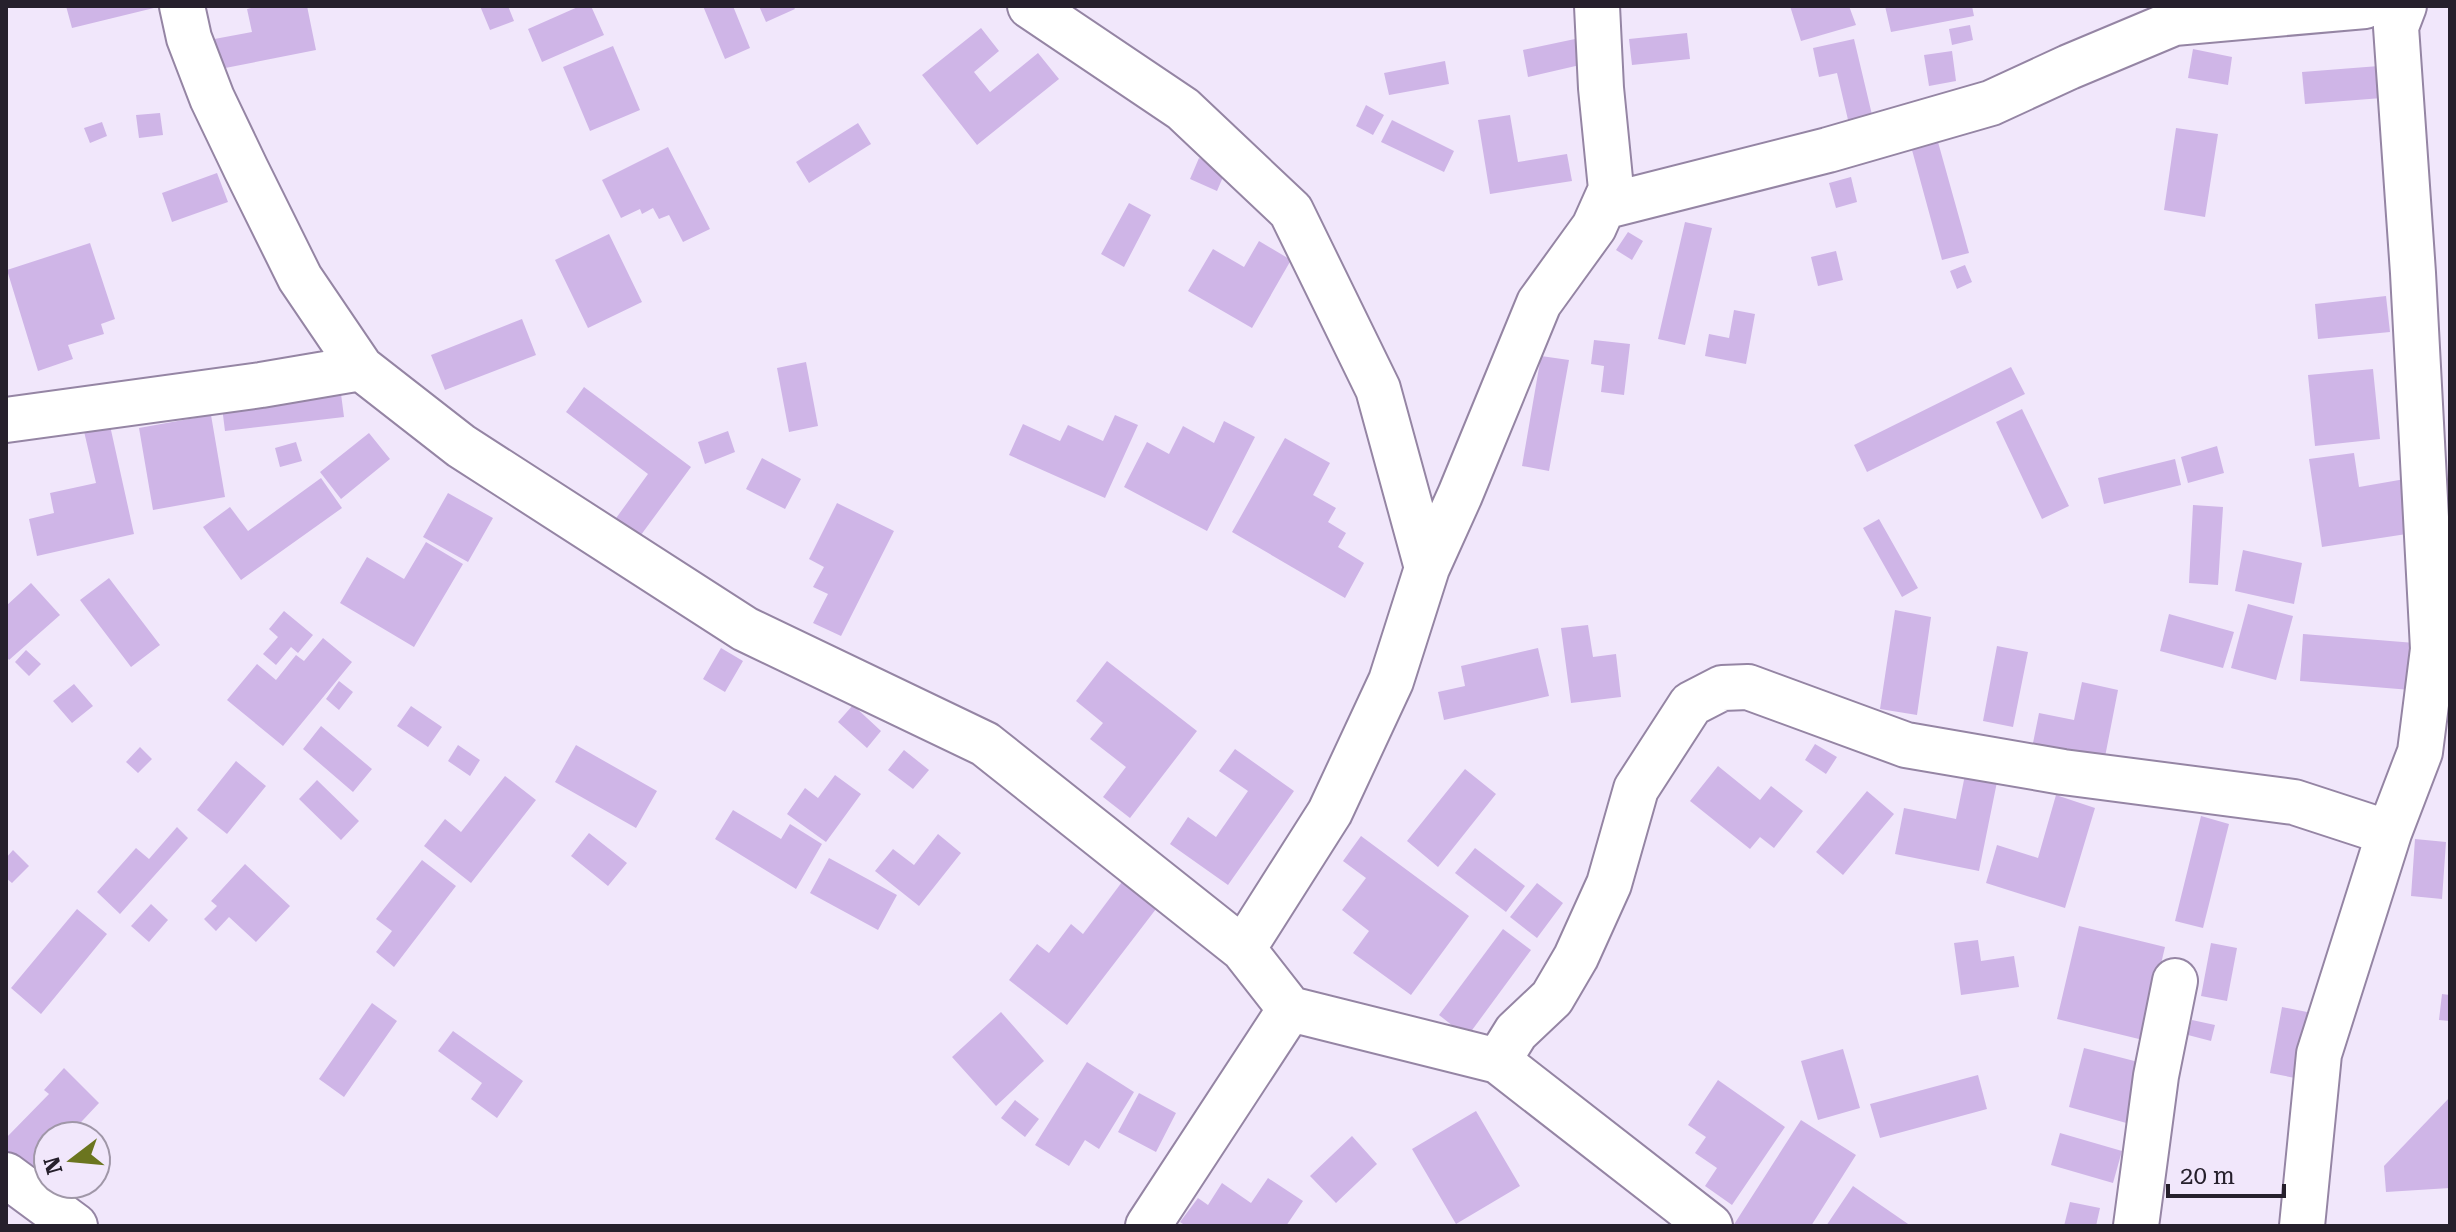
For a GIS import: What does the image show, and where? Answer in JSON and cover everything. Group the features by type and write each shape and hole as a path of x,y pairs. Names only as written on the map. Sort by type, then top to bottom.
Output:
{"street":[{"path":"182,6 189,38 212,98 253,183 300,278 361,368 461,446 745,629 985,744 1243,949 1290,1009 1498,1061 1710,1226"},
{"path":"1030,6 1183,109 1291,211 1378,389 1427,568"},
{"path":"1243,949 1330,812 1391,681 1427,568 1539,303 1594,227 1611,189 1597,6"},
{"path":"1603,207 1828,150 1991,103 2174,23 2365,6"},
{"path":"2302,1226 2319,1054 2389,833 2420,752 2433,649 2396,27 2404,6"},
{"path":"6,420 361,368"},
{"path":"1498,1061 1516,1032 1552,998 1576,957 1609,884 1636,789 1691,704 1722,688 1748,687 1906,745 2063,772 2294,802 2389,833"},
{"path":"2136,1226 2156,1076 2175,981"},
{"path":"1148,1226 1290,1009"},
{"path":"6,1175 75,1226"}],"building":[{"path":"66,6 158,6 158,7 72,28"},
{"path":"307,6 316,50 215,70 209,40 252,32 247,9"},
{"path":"480,6 508,6 514,21 490,30"},
{"path":"580,6 591,6 604,35 542,62 528,29"},
{"path":"703,6 733,6 750,48 725,59"},
{"path":"759,6 793,6 795,9 766,22"},
{"path":"1790,6 1849,6 1856,25 1801,41"},
{"path":"1885,6 1972,6 1974,16 1891,32"},
{"path":"1970,25 1973,40 1952,45 1949,29"},
{"path":"981,28 999,51 974,72 990,92 1038,53 1059,79 977,145 922,75"},
{"path":"1687,33 1690,59 1632,65 1629,39"},
{"path":"1575,39 1580,65 1528,77 1523,50"},
{"path":"1854,39 1873,119 1849,124 1837,73 1819,77 1813,48"},
{"path":"613,46 640,110 590,131 563,67"},
{"path":"2193,49 2232,57 2228,85 2188,78"},
{"path":"1952,51 1956,81 1929,86 1924,55"},
{"path":"1445,61 1449,84 1389,95 1384,73"},
{"path":"2379,66 2382,98 2305,104 2302,72"},
{"path":"1366,105 1384,115 1373,135 1356,126"},
{"path":"160,113 163,135 139,138 136,115"},
{"path":"1510,115 1518,162 1567,154 1572,181 1490,194 1478,120"},
{"path":"1392,120 1454,151 1444,172 1381,142"},
{"path":"102,122 107,136 90,143 84,128"},
{"path":"858,123 871,144 809,183 796,162"},
{"path":"2176,128 2218,134 2205,217 2164,210"},
{"path":"1938,142 1969,253 1942,260 1912,150"},
{"path":"668,147 710,229 683,242 669,215 659,219 653,208 642,214 640,209 621,218 602,180"},
{"path":"1199,158 1226,170 1217,191 1190,179"},
{"path":"217,173 228,202 172,222 162,193"},
{"path":"1851,177 1857,202 1836,208 1829,183"},
{"path":"1129,203 1151,215 1124,267 1101,254"},
{"path":"1685,222 1712,228 1685,345 1658,339"},
{"path":"1628,232 1643,241 1632,260 1616,250"},
{"path":"609,234 642,302 588,328 555,260"},
{"path":"1259,241 1291,260 1252,328 1188,291 1213,249 1244,267"},
{"path":"90,243 115,319 101,324 104,334 68,345 73,359 38,371 7,270"},
{"path":"1836,251 1843,280 1818,286 1811,257"},
{"path":"1965,265 1972,282 1957,289 1950,271"},
{"path":"2386,296 2390,332 2318,339 2315,304"},
{"path":"1734,310 1755,314 1746,364 1705,356 1709,334 1729,338"},
{"path":"522,319 536,355 445,390 431,355"},
{"path":"1594,340 1630,344 1624,395 1601,392 1604,366 1591,364"},
{"path":"1541,356 1569,360 1549,471 1522,466"},
{"path":"806,362 818,426 789,432 777,368"},
{"path":"2011,367 2025,394 1867,472 1854,445"},
{"path":"2373,369 2380,439 2315,446 2308,375"},
{"path":"340,386 344,417 225,431 221,399"},
{"path":"584,387 691,467 638,539 614,521 648,474 566,412"},
{"path":"2022,409 2069,506 2042,519 1996,422"},
{"path":"211,415 225,497 153,510 139,428"},
{"path":"1115,415 1138,425 1105,498 1009,455 1023,424 1060,441 1068,425 1103,441"},
{"path":"109,421 134,534 37,556 29,519 54,513 50,493 96,483 83,427"},
{"path":"1224,421 1255,437 1207,531 1124,487 1147,442 1169,454 1183,426 1214,443"},
{"path":"728,431 735,452 705,464 698,442"},
{"path":"369,433 390,459 341,499 320,472"},
{"path":"1285,438 1330,463 1313,495 1336,508 1328,522 1346,533 1338,547 1364,563 1345,598 1232,532"},
{"path":"296,442 302,461 280,467 275,448"},
{"path":"2217,446 2224,473 2188,483 2181,457"},
{"path":"2354,453 2359,487 2405,479 2413,533 2322,547 2309,459"},
{"path":"762,458 801,479 785,509 746,489"},
{"path":"2175,459 2181,485 2104,504 2098,478"},
{"path":"321,478 342,508 241,580 203,527 230,507 248,531"},
{"path":"448,493 493,518 468,562 423,537"},
{"path":"837,503 894,531 841,636 813,623 828,594 813,587 824,567 809,559"},
{"path":"2193,505 2223,507 2218,585 2189,583"},
{"path":"1879,519 1918,588 1902,597 1863,528"},
{"path":"426,542 463,564 414,647 340,603 367,557 404,579"},
{"path":"2243,550 2302,563 2294,604 2235,591"},
{"path":"109,578 160,645 131,667 80,600"},
{"path":"31,583 60,615 9,660 6,656 6,606"},
{"path":"2248,604 2293,616 2276,680 2231,668"},
{"path":"1895,610 1931,617 1917,715 1880,709"},
{"path":"284,611 313,635 298,653 291,647 276,665 263,654 278,637 269,629"},
{"path":"2169,614 2234,632 2223,668 2160,651"},
{"path":"1588,625 1593,657 1616,654 1621,697 1571,703 1561,628"},
{"path":"2303,634 2415,643 2411,690 2300,681"},
{"path":"323,638 352,662 283,746 227,700 257,664 276,680 296,655 304,661"},
{"path":"1997,646 2028,652 2013,727 1983,721"},
{"path":"721,648 743,661 725,692 703,679"},
{"path":"1538,648 1549,696 1444,720 1438,692 1465,686 1461,666"},
{"path":"26,650 41,664 29,676 15,662"},
{"path":"1107,661 1197,731 1130,818 1103,797 1126,767 1090,739 1103,723 1076,701"},
{"path":"339,681 353,692 339,710 326,699"},
{"path":"2082,682 2118,690 2104,762 2032,748 2039,713 2074,720"},
{"path":"74,684 93,706 72,723 53,701"},
{"path":"853,705 881,731 867,748 838,722"},
{"path":"411,706 442,727 428,747 397,726"},
{"path":"321,726 372,769 353,792 303,749"},
{"path":"1815,744 1837,757 1826,774 1805,760"},
{"path":"458,745 480,760 470,776 448,761"},
{"path":"576,745 657,791 636,828 555,782"},
{"path":"140,747 152,759 138,773 126,762"},
{"path":"1235,749 1294,791 1228,885 1170,844 1188,817 1216,837 1248,791 1219,771"},
{"path":"904,750 929,770 913,789 888,770"},
{"path":"236,761 266,786 227,834 197,810"},
{"path":"1718,766 1760,800 1771,786 1803,811 1774,848 1760,837 1750,849 1690,801"},
{"path":"1465,769 1496,794 1438,867 1407,841"},
{"path":"835,775 861,794 826,842 787,814 805,788 818,798"},
{"path":"1965,775 1997,782 1979,871 1895,854 1904,808 1956,819"},
{"path":"505,776 536,800 471,883 424,846 445,819 461,832"},
{"path":"317,780 359,821 341,840 299,799"},
{"path":"1867,791 1894,814 1843,875 1816,852"},
{"path":"2056,795 2095,808 2065,908 1986,883 1997,845 2038,858"},
{"path":"733,810 781,839 790,824 822,844 796,889 715,839"},
{"path":"2201,816 2229,824 2203,928 2175,921"},
{"path":"177,827 188,838 120,914 97,892 136,848 149,859"},
{"path":"589,833 627,863 608,886 571,856"},
{"path":"938,834 961,853 919,906 875,871 893,849 914,865"},
{"path":"1361,836 1469,916 1411,995 1353,953 1369,931 1342,910 1366,878 1343,861"},
{"path":"2415,839 2446,842 2442,899 2411,896"},
{"path":"1475,848 1525,886 1506,912 1455,873"},
{"path":"13,850 29,866 12,883 6,878 6,858"},
{"path":"829,858 897,895 878,930 810,893"},
{"path":"422,860 456,886 394,967 376,952 392,931 376,919"},
{"path":"245,864 290,906 256,942 229,917 216,931 204,919 217,906 211,901"},
{"path":"1122,882 1156,909 1067,1025 1009,980 1037,944 1049,953 1071,924 1083,934"},
{"path":"1537,883 1563,903 1537,938 1510,917"},
{"path":"151,904 168,920 149,942 131,926"},
{"path":"77,909 107,934 41,1014 11,988"},
{"path":"2079,926 2165,947 2143,1040 2057,1019"},
{"path":"1503,929 1531,950 1467,1037 1439,1015"},
{"path":"1978,940 1981,961 2014,956 2019,987 1961,995 1954,943"},
{"path":"2211,943 2237,948 2227,1001 2201,996"},
{"path":"2442,994 2450,995 2450,1021 2439,1020"},
{"path":"372,1003 397,1021 344,1097 319,1079"},
{"path":"2282,1007 2312,1013 2300,1079 2270,1073"},
{"path":"1001,1012 1044,1061 996,1106 952,1057"},
{"path":"2192,1020 2215,1025 2211,1041 2188,1035"},
{"path":"453,1031 523,1081 497,1118 471,1099 482,1083 438,1051"},
{"path":"2084,1048 2146,1064 2130,1124 2069,1107"},
{"path":"1843,1049 1860,1108 1818,1120 1801,1061"},
{"path":"1087,1062 1134,1092 1099,1149 1085,1140 1069,1166 1035,1145"},
{"path":"64,1068 99,1103 83,1120 32,1120 32,1174 28,1178 6,1157 6,1138 49,1094 44,1090"},
{"path":"1978,1075 1987,1109 1880,1138 1870,1104"},
{"path":"1718,1080 1785,1127 1732,1205 1705,1186 1717,1168 1695,1153 1706,1137 1688,1125"},
{"path":"1139,1093 1176,1113 1156,1152 1118,1132"},
{"path":"2450,1097 2450,1188 2386,1192 2384,1166"},
{"path":"1015,1100 1039,1119 1025,1137 1001,1118"},
{"path":"1476,1111 1520,1186 1456,1224 1412,1149"},
{"path":"1801,1120 1856,1155 1811,1226 1733,1226"},
{"path":"2060,1133 2122,1151 2113,1183 2051,1165"},
{"path":"1352,1136 1377,1164 1336,1203 1310,1176"},
{"path":"1268,1178 1303,1201 1286,1226 1186,1226 1180,1222 1198,1198 1208,1205 1222,1183 1251,1203"},
{"path":"1853,1186 1911,1226 1826,1226"},
{"path":"2070,1202 2100,1208 2096,1226 2064,1226"}]}
